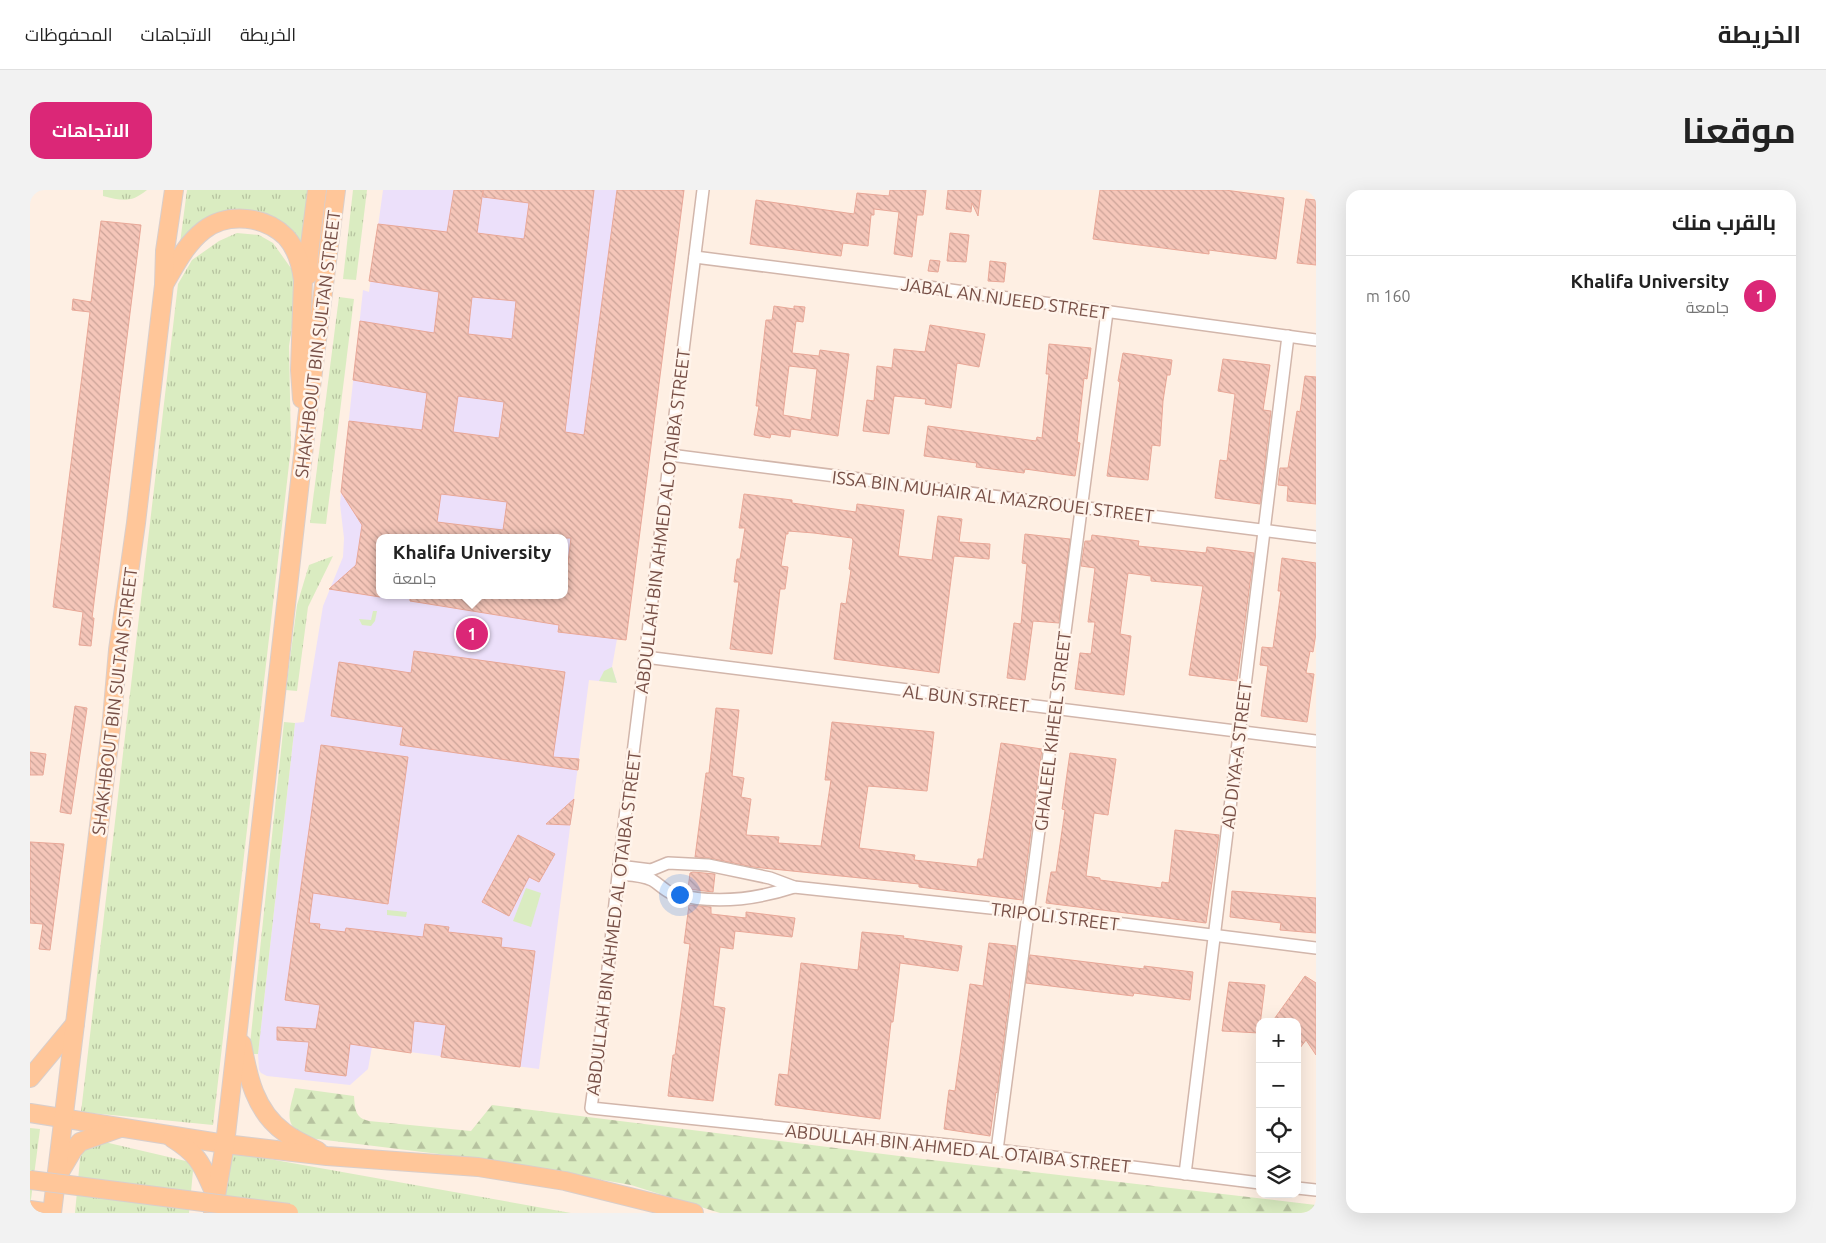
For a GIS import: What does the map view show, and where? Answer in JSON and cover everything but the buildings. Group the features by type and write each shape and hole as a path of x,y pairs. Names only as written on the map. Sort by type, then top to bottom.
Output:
{"main road":[{"name":"SHAKHBOUT BIN SULTAN STREET","path":"51,1213 76,1024 112,719 118,650 136,523 164,284 165,251 174,190"},
{"path":"316,350 308,315 307,296 309,253 317,190"},
{"name":"SHAKHBOUT BIN SULTAN STREET","path":"214,1204 225,1144 307,419 336,190"},
{"path":"164,284 191,243 205,230 221,222 249,219 263,222 287,238 296,252 302,268 300,370 302,395 307,419"},
{"path":"30,1078 76,1024"},
{"path":"238,1025 252,1090 264,1112 284,1132 327,1156"},
{"path":"30,1113 225,1144 327,1156 478,1167 565,1181 694,1213"},
{"path":"56,1178 80,1142 123,1127"},
{"path":"164,1134 194,1154 200,1161 214,1204"},
{"path":"30,1180 289,1213"},
{"path":"30,1210 51,1213"}],"street":[{"name":"ABDULLAH BIN AHMED AL OTAIBA STREET","path":"703,190 618,870 600,1043 591,1108 996,1150 1256,1183"},
{"name":"JABAL AN NIJEED STREET","path":"694,258 914,285 1316,340"},
{"name":"GHALEEL KIHEEL STREET","path":"996,1150 1107,312"},
{"name":"AD DIYA-A STREET","path":"1185,1174 1288,336"},
{"name":"ISSA BIN MUHAIR AL MAZROUEI STREET","path":"670,455 1316,537"},
{"name":"AL BUN STREET","path":"645,657 1316,742"},
{"name":"TRIPOLI STREET","path":"618,870 651,870 668,863 708,865 778,880 794,887 1028,912 1316,948"},
{"name":"TRIPOLI STREET","path":"618,870 649,878 668,891 707,900 728,900 769,895 794,887"},
{"path":"1301,1188 1316,1190"}],"shaded area":[{"path":"383,190 684,190 626,640 617,639 612,667 617,683 589,680 539,1069 372,1047 368,1069 350,1085 267,1076 259,1070 258,1054 295,723 304,722 323,606 343,557 344,538 340,504 363,290 369,292"}],"green space":[{"path":"103,190 147,190 136,197 126,200 103,196"},
{"path":"187,190 309,190 300,250 252,213 180,243"},
{"path":"353,190 367,190 356,280 343,279"},
{"path":"237,233 259,235 273,243 293,271 297,296 289,346 291,447 213,1125 81,1112 178,284 192,260 219,241"},
{"path":"339,297 354,299 326,524 310,523"},
{"path":"333,556 308,607 297,691 286,690 297,605 309,565"},
{"path":"373,611 377,611 375,621 371,626 362,625 359,619 371,620"},
{"path":"612,667 617,683 599,681 604,671"},
{"path":"284,722 295,723 258,1054 249,1054"},
{"path":"526,888 541,893 531,927 513,921"},
{"path":"387,910 407,912 406,917 387,915"},
{"path":"295,1088 354,1096 355,1109 364,1120 471,1131 492,1105 923,1159 1316,1205 1316,1213 720,1213 631,1185 496,1161 309,1138 295,1129 291,1123 291,1105"},
{"path":"30,1128 40,1129 30,1207"},
{"path":"96,1140 190,1162 193,1171 189,1213 75,1213 80,1159 84,1146"},
{"path":"230,1152 571,1213 223,1213"}],"place":[{"name":"Khalifa University","path":"472,634"}]}
